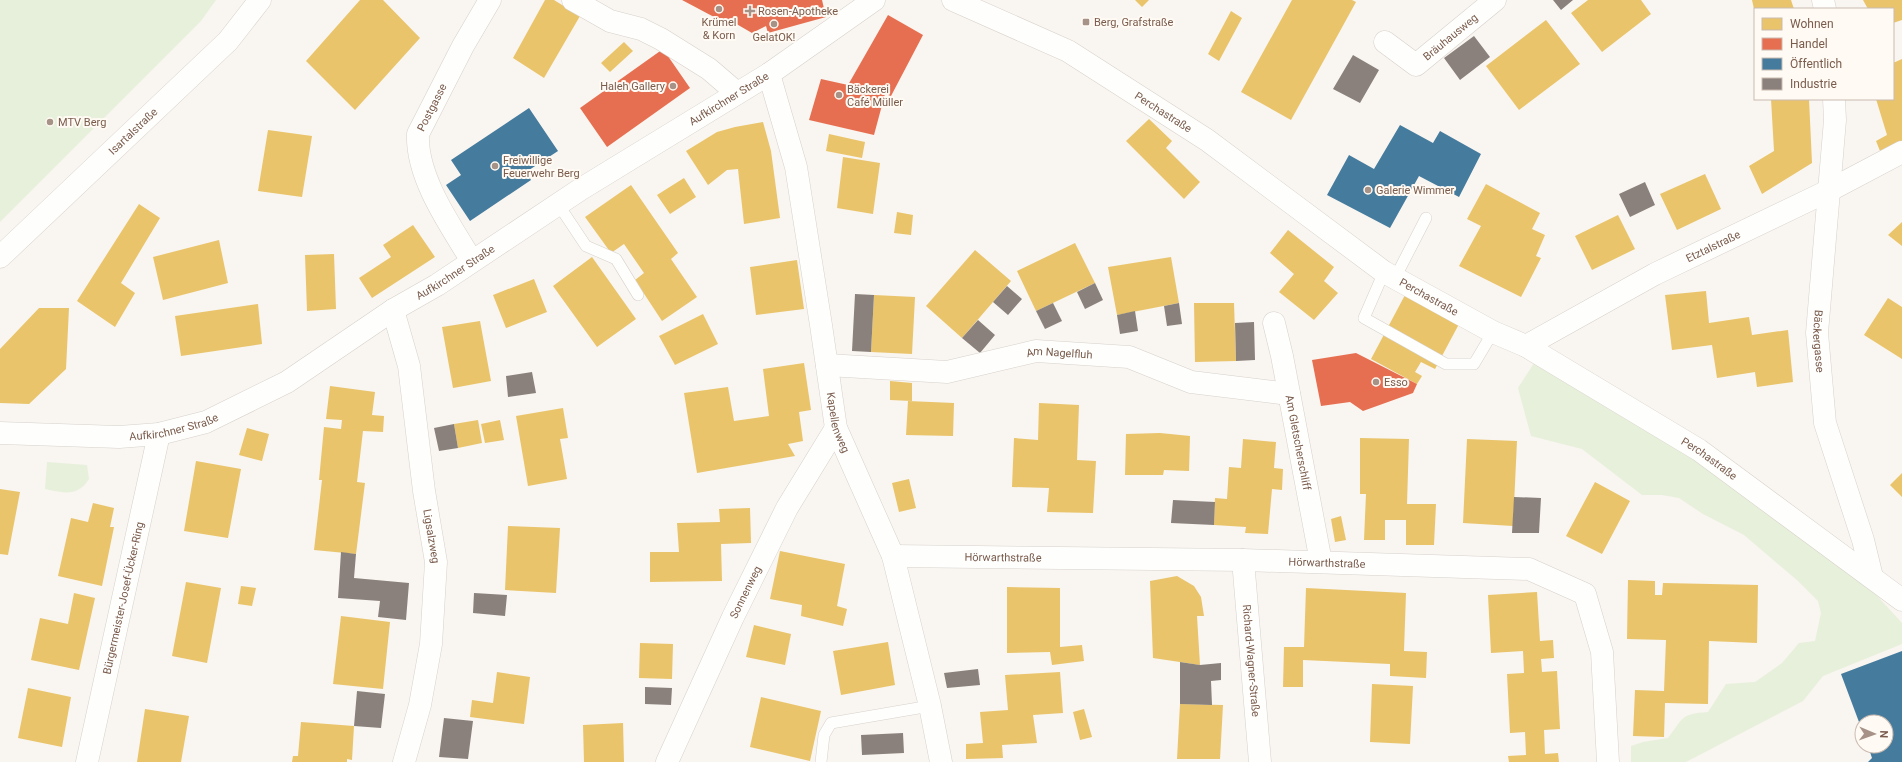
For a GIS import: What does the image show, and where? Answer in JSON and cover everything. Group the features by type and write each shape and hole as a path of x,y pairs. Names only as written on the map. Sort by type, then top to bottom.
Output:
{"street":[{"name":"Isartalstraße","path":"0,257 228,41 260,0"},
{"name":"Postgasse","path":"472,261 432,192 417,148 418,134 463,46 490,0"},
{"path":"573,0 610,21 641,29 661,39 709,69 737,93"},
{"name":"Aufkirchner Straße","path":"0,433 119,437 159,434 206,422 288,382 393,310 472,261 558,204 769,74 874,0"},
{"name":"Perchastraße","path":"953,0 1068,51 1207,140 1389,275 1492,332 1526,346 1699,450 1872,576 1902,600"},
{"name":"Bräuhausweg","path":"1385,42 1416,65 1495,0"},
{"name":"Kapellenweg","path":"769,74 796,167 836,428 893,556 930,706 941,762"},
{"name":"Bäckergasse","path":"1834,100 1835,120 1830,190 1817,333 1825,423 1863,540 1872,576"},
{"name":"Etztalstraße","path":"1526,346 1655,274 1830,190 1902,152"},
{"name":"Ligsalzweg","path":"393,310 408,366 424,490 436,562 431,644 420,705 404,762"},
{"name":"Am Gletscherschliff","path":"1274,323 1282,356 1321,562"},
{"name":"Am Nagelfluh","path":"827,365 947,372 1036,351 1129,356 1191,382 1289,394"},
{"name":"Sonnenweg","path":"667,762 733,617 787,508 836,428"},
{"name":"Bürgermeister-Josef-Ücker-Ring","path":"87,762 159,434"},
{"name":"Hörwarthstraße","path":"893,556 1243,560 1529,569 1585,594 1602,652 1608,762"},
{"name":"Richard-Wagner-Straße","path":"1243,560 1260,762"}],"lane":[{"path":"558,204 586,246 616,259 638,295"},
{"path":"1426,218 1389,275 1364,318 1446,364 1474,364 1492,332"},
{"path":"821,762 824,735 831,723 930,706"}],"green space":[{"name":"MTV Berg","path":"0,0 216,0 201,21 0,222"},
{"path":"1534,363 1709,469 1869,587 1902,623 1902,644 1823,676 1803,701 1686,762 1631,762 1631,746 1643,742 1668,738 1684,718 1693,714 1708,712 1726,684 1755,682 1782,663 1799,643 1815,641 1821,613 1818,601 1798,581 1744,535 1703,514 1679,498 1662,495 1642,495 1582,449 1531,436 1518,388"},
{"path":"47,462 87,465 89,479 85,485 75,491 58,492 45,489"}],"building: Wohnen":[{"path":"360,0 383,0 420,38 355,110 306,61"},
{"path":"545,0 554,0 580,16 544,78 513,58"},
{"path":"1135,0 1149,0 1142,7"},
{"path":"1292,0 1352,0 1356,2 1291,120 1241,92"},
{"path":"1588,0 1641,0 1651,14 1602,52 1571,13"},
{"path":"1752,0 1791,0 1794,8 1754,8"},
{"path":"1863,0 1902,0 1902,20 1894,23 1894,8 1867,8"},
{"path":"1231,11 1242,18 1219,61 1208,54"},
{"path":"1546,20 1580,64 1519,110 1486,66"},
{"path":"624,42 633,51 610,72 601,63"},
{"path":"1902,59 1902,145 1882,156 1876,141 1887,135 1876,100 1894,100 1894,63"},
{"path":"1771,100 1809,100 1812,163 1762,194 1749,166 1774,151"},
{"path":"1149,119 1172,141 1166,148 1200,182 1184,199 1126,141"},
{"path":"763,122 771,151 780,218 744,224 738,169 727,170 708,185 686,151 717,132"},
{"path":"268,130 312,136 302,197 258,191"},
{"path":"829,134 865,142 862,158 826,151"},
{"path":"843,157 880,163 873,214 837,208"},
{"path":"1705,174 1721,209 1677,230 1660,194"},
{"path":"684,178 696,197 670,214 657,195"},
{"path":"1486,184 1540,213 1532,229 1545,235 1536,256 1541,258 1521,297 1459,266 1481,226 1467,219"},
{"path":"631,185 678,253 671,259 697,297 662,321 635,280 644,273 624,244 611,253 585,217"},
{"path":"139,204 160,218 121,283 135,293 115,327 77,301"},
{"path":"897,212 913,215 911,235 894,233"},
{"path":"1618,215 1635,249 1592,270 1575,236"},
{"path":"1902,222 1902,246 1888,235"},
{"path":"413,225 435,257 372,298 359,278 391,257 383,245"},
{"path":"1288,230 1334,267 1324,281 1338,293 1314,320 1279,292 1294,274 1270,253"},
{"path":"219,240 228,283 163,300 153,257"},
{"path":"1075,243 1095,283 1036,311 1017,271"},
{"path":"975,250 1011,281 962,338 926,306"},
{"path":"334,254 336,309 307,311 305,255"},
{"path":"592,257 636,319 597,347 553,286"},
{"path":"1171,257 1179,303 1117,315 1108,267"},
{"path":"797,260 804,309 756,315 750,267"},
{"path":"534,279 547,312 506,328 493,295"},
{"path":"1706,291 1709,323 1749,317 1752,335 1788,330 1793,382 1757,387 1755,372 1717,378 1712,345 1672,350 1665,295"},
{"path":"874,295 915,297 912,354 871,352"},
{"path":"1405,295 1459,324 1435,369 1421,362 1415,372 1422,376 1417,384 1371,359"},
{"path":"1888,298 1902,307 1902,359 1864,335"},
{"path":"1194,303 1234,303 1236,361 1195,362"},
{"path":"258,304 262,344 181,356 175,316"},
{"path":"39,308 69,308 66,369 29,404 0,403 0,349"},
{"path":"703,314 718,344 675,365 659,336"},
{"path":"480,321 491,381 453,388 442,327"},
{"path":"804,363 811,410 799,412 803,441 788,444 795,456 697,473 684,393 728,387 734,421 769,416 763,369"},
{"path":"890,381 912,383 912,401 890,400"},
{"path":"330,386 375,392 372,415 384,416 383,432 363,431 357,482 365,483 356,554 314,550 322,480 319,480 324,427 341,429 342,420 326,419"},
{"path":"908,401 954,403 953,436 906,435"},
{"path":"1039,403 1079,405 1077,460 1096,461 1093,513 1047,512 1049,488 1012,487 1014,438 1038,440"},
{"path":"563,408 568,438 560,439 567,479 528,486 516,416"},
{"path":"478,420 482,443 458,448 454,424"},
{"path":"500,420 504,440 485,443 481,424"},
{"path":"247,428 269,434 262,461 239,455"},
{"path":"1160,433 1190,436 1189,471 1164,470 1163,475 1125,475 1126,434"},
{"path":"1360,438 1409,439 1407,504 1436,504 1434,545 1406,545 1406,520 1385,520 1385,540 1364,540 1366,494 1360,494"},
{"path":"1243,439 1276,442 1274,468 1283,469 1282,490 1272,489 1268,534 1245,533 1246,527 1214,525 1215,498 1227,499 1229,467 1241,468"},
{"path":"1467,439 1517,441 1513,526 1463,523"},
{"path":"196,461 241,469 228,538 184,531"},
{"path":"1902,473 1902,497 1890,485"},
{"path":"909,479 916,508 899,512 892,483"},
{"path":"1595,482 1630,501 1602,554 1566,536"},
{"path":"0,489 20,492 8,555 0,554"},
{"path":"93,503 114,508 110,527 114,527 102,586 58,576 71,518 88,522"},
{"path":"750,508 751,543 721,544 722,581 650,582 650,552 679,552 677,523 720,522 719,509"},
{"path":"1341,516 1346,540 1335,542 1331,519"},
{"path":"508,526 560,528 556,593 505,590"},
{"path":"780,551 845,564 837,606 847,609 843,626 801,616 802,605 770,599"},
{"path":"1177,576 1194,586 1201,597 1204,616 1197,616 1200,665 1153,658 1150,581"},
{"path":"1628,580 1655,581 1655,595 1662,595 1663,583 1758,585 1757,643 1709,641 1708,704 1665,703 1664,737 1633,736 1635,690 1664,691 1666,640 1627,639"},
{"path":"186,582 221,588 207,663 172,656"},
{"path":"241,586 256,588 252,606 238,604"},
{"path":"1007,587 1060,588 1060,647 1082,645 1084,661 1052,665 1050,652 1007,653"},
{"path":"1306,588 1406,593 1404,651 1427,652 1426,678 1390,676 1390,664 1303,660 1303,687 1283,687 1284,647 1304,647"},
{"path":"1537,592 1540,641 1553,640 1554,658 1541,659 1542,672 1557,671 1560,729 1544,730 1545,754 1558,753 1559,762 1509,762 1508,756 1526,755 1525,732 1510,733 1507,674 1524,673 1523,651 1491,653 1488,595"},
{"path":"74,593 95,598 79,670 31,660 40,618 68,624"},
{"path":"341,616 390,622 383,689 333,684"},
{"path":"754,625 791,634 785,665 746,657"},
{"path":"888,642 895,685 841,695 833,651"},
{"path":"640,643 673,644 672,679 639,678"},
{"path":"497,672 530,677 524,724 470,717 472,700 493,703"},
{"path":"1060,672 1063,713 1033,715 1037,743 1002,745 1003,758 966,759 966,744 983,743 980,712 1008,710 1005,675"},
{"path":"1372,684 1413,686 1410,744 1370,742"},
{"path":"28,688 71,697 62,747 18,738"},
{"path":"761,697 821,711 810,761 750,747"},
{"path":"1180,704 1223,705 1220,759 1177,759"},
{"path":"145,709 189,716 181,762 137,762"},
{"path":"1084,709 1092,737 1080,740 1073,712"},
{"path":"301,722 354,726 352,760 347,759 347,762 292,762 293,756 298,756"},
{"path":"623,723 624,762 584,762 583,725"}],"building: Handel":[{"path":"682,0 822,0 826,17 768,33 766,26 752,33 733,22 731,26"},
{"path":"888,15 923,35 891,96 885,94 874,135 809,120 821,79 848,85"},
{"path":"663,49 690,88 607,147 580,108"},
{"path":"1356,353 1417,384 1413,393 1363,411 1350,402 1321,406 1312,360"}],"building: Öffentlich":[{"name":"Freiwillige Feuerwehr Berg","path":"529,108 558,151 526,172 531,180 470,221 446,185 461,175 451,160"},
{"path":"1400,125 1433,143 1440,131 1481,154 1459,197 1419,176 1390,228 1327,195 1349,155 1374,169"},
{"path":"1902,651 1902,762 1868,762 1872,758 1871,754 1894,754 1894,714 1856,714 1841,674"}],"building: Industrie":[{"path":"1553,0 1573,0 1561,10"},
{"path":"1474,36 1490,57 1460,80 1444,58"},
{"path":"1353,55 1379,70 1360,103 1333,89"},
{"path":"1645,182 1655,205 1630,217 1619,194"},
{"path":"1095,283 1103,300 1085,309 1077,292"},
{"path":"1007,286 1022,299 1008,315 993,302"},
{"path":"855,294 874,295 871,352 852,351"},
{"path":"1053,303 1062,321 1045,329 1036,311"},
{"path":"1179,303 1182,324 1167,326 1164,306"},
{"path":"1135,311 1138,331 1120,334 1117,315"},
{"path":"978,320 995,335 980,353 962,338"},
{"path":"1254,322 1255,360 1236,361 1235,323"},
{"path":"532,372 536,393 508,397 506,376"},
{"path":"454,424 458,448 439,451 434,428"},
{"path":"1514,497 1541,498 1539,533 1512,533"},
{"path":"1173,500 1215,502 1214,525 1171,523"},
{"path":"341,552 356,554 354,578 409,583 406,620 378,617 380,601 338,598"},
{"path":"474,593 507,595 505,616 473,613"},
{"path":"1180,662 1200,665 1221,663 1221,680 1211,681 1212,705 1180,704"},
{"path":"978,669 980,685 947,688 944,673"},
{"path":"645,687 672,688 671,705 645,704"},
{"path":"357,691 385,694 381,728 354,726"},
{"path":"444,718 473,721 468,759 439,757"},
{"path":"903,733 904,753 862,755 861,735"}],"place":[{"name":"Krümel & Korn","path":"719,9"},
{"name":"Rosen-Apotheke","path":"750,11"},
{"name":"Berg, Grafstraße","path":"1086,22"},
{"name":"GelatOK!","path":"774,24"},
{"name":"Haleh Gallery","path":"673,86"},
{"name":"Bäckerei Café Müller","path":"839,95"},
{"name":"MTV Berg","path":"50,122"},
{"name":"Freiwillige Feuerwehr Berg","path":"495,166"},
{"name":"Galerie Wimmer","path":"1368,190"},
{"name":"Esso","path":"1376,382"}]}
